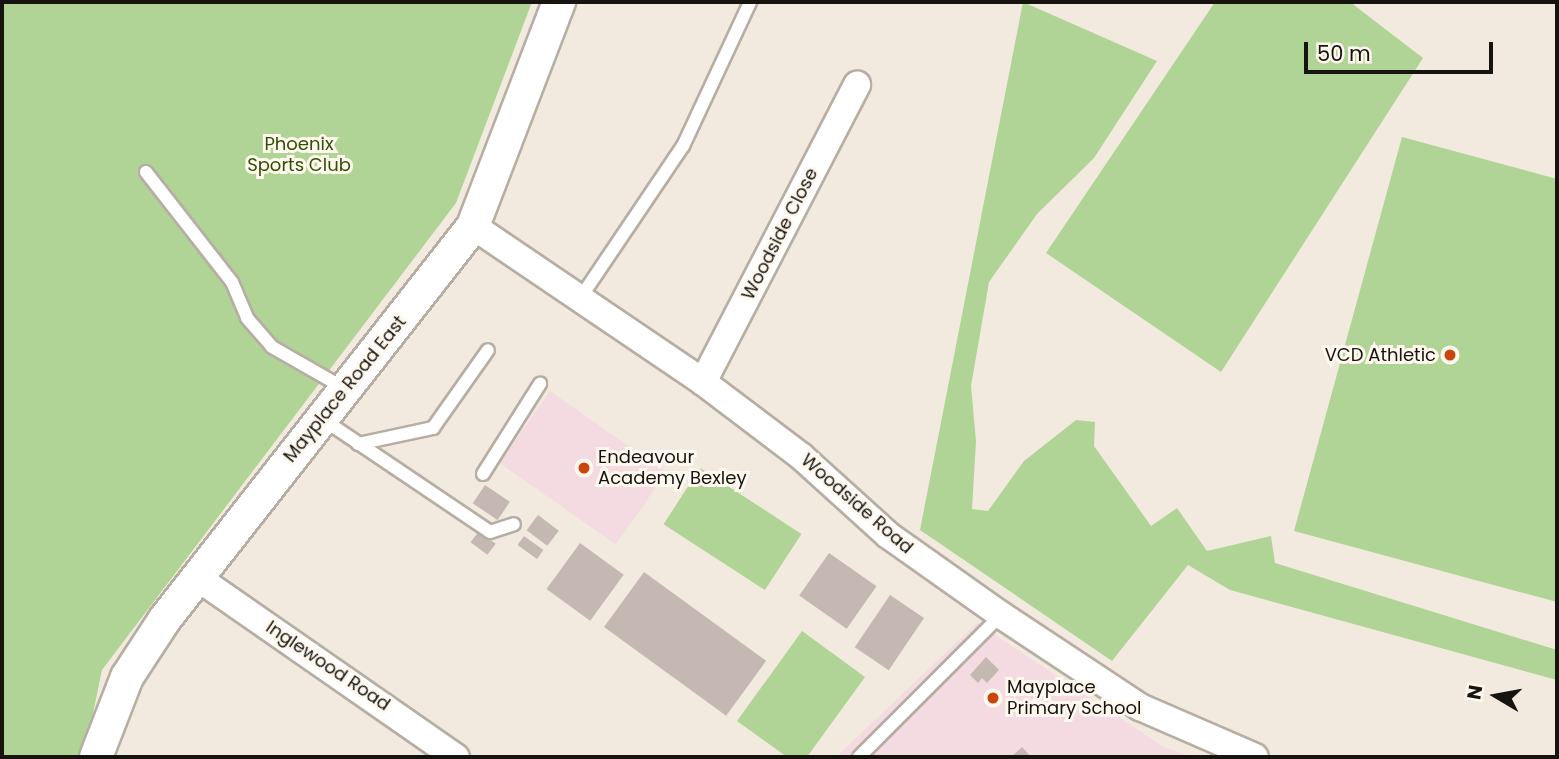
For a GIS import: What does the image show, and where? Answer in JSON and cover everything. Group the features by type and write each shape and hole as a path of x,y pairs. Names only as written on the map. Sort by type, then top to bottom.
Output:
{"street":[{"name":"Mayplace Road East","path":"96,757 127,677 198,578 321,417 473,226 559,2"},
{"name":"Woodside Close","path":"703,382 857,85"},
{"name":"Woodside Road","path":"473,226 703,382 802,457 888,535 1001,615 1140,707 1255,757"},
{"name":"Inglewood Road","path":"198,578 456,757"}],"lane":[{"path":"581,297 683,146 750,2"},
{"path":"146,172 232,282 247,318 272,347 344,388"},
{"path":"358,444 433,428 488,349"},
{"path":"483,474 540,384"},
{"path":"321,417 490,531 514,524"},
{"path":"859,757 1001,615"}],"shaded area":[{"name":"Endeavour Academy Bexley","path":"550,391 666,472 616,545 500,463"},
{"name":"Mayplace Primary School","path":"977,623 1164,747 1192,757 836,757"}],"green space":[{"name":"Phoenix Sports Club","path":"2,2 532,2 456,203 102,670 84,757 2,757"},
{"path":"1023,2 1157,61 1094,158 1037,214 989,282 971,386 976,441 972,509 988,511 1024,461 1076,420 1095,422 1094,446 1151,526 1177,508 1207,551 1271,536 1275,563 1557,650 1557,680 1230,590 1188,565 1112,661 920,530"},
{"path":"1215,2 1350,2 1423,58 1221,372 1046,253"},
{"name":"VCD Athletic","path":"1402,137 1557,179 1557,602 1294,531"},
{"path":"700,468 801,534 765,590 664,524"},
{"path":"802,631 865,677 807,757 787,757 737,721"}],"building":[{"path":"485,485 510,502 498,520 473,503"},
{"path":"538,515 559,531 547,546 527,530"},
{"path":"479,531 496,544 487,555 471,542"},
{"path":"524,536 543,550 537,559 518,545"},
{"path":"580,543 624,575 590,621 546,589"},
{"path":"829,553 877,586 847,629 799,596"},
{"path":"644,572 766,661 726,716 604,627"},
{"path":"890,595 924,618 889,670 855,647"},
{"path":"986,657 999,670 987,683 982,678 978,683 970,675"},
{"path":"1022,747 1031,757 1011,757"}],"place":[{"name":"VCD Athletic","path":"1450,355"},
{"name":"Endeavour Academy Bexley","path":"584,468"},
{"name":"Mayplace Primary School","path":"993,698"}]}
